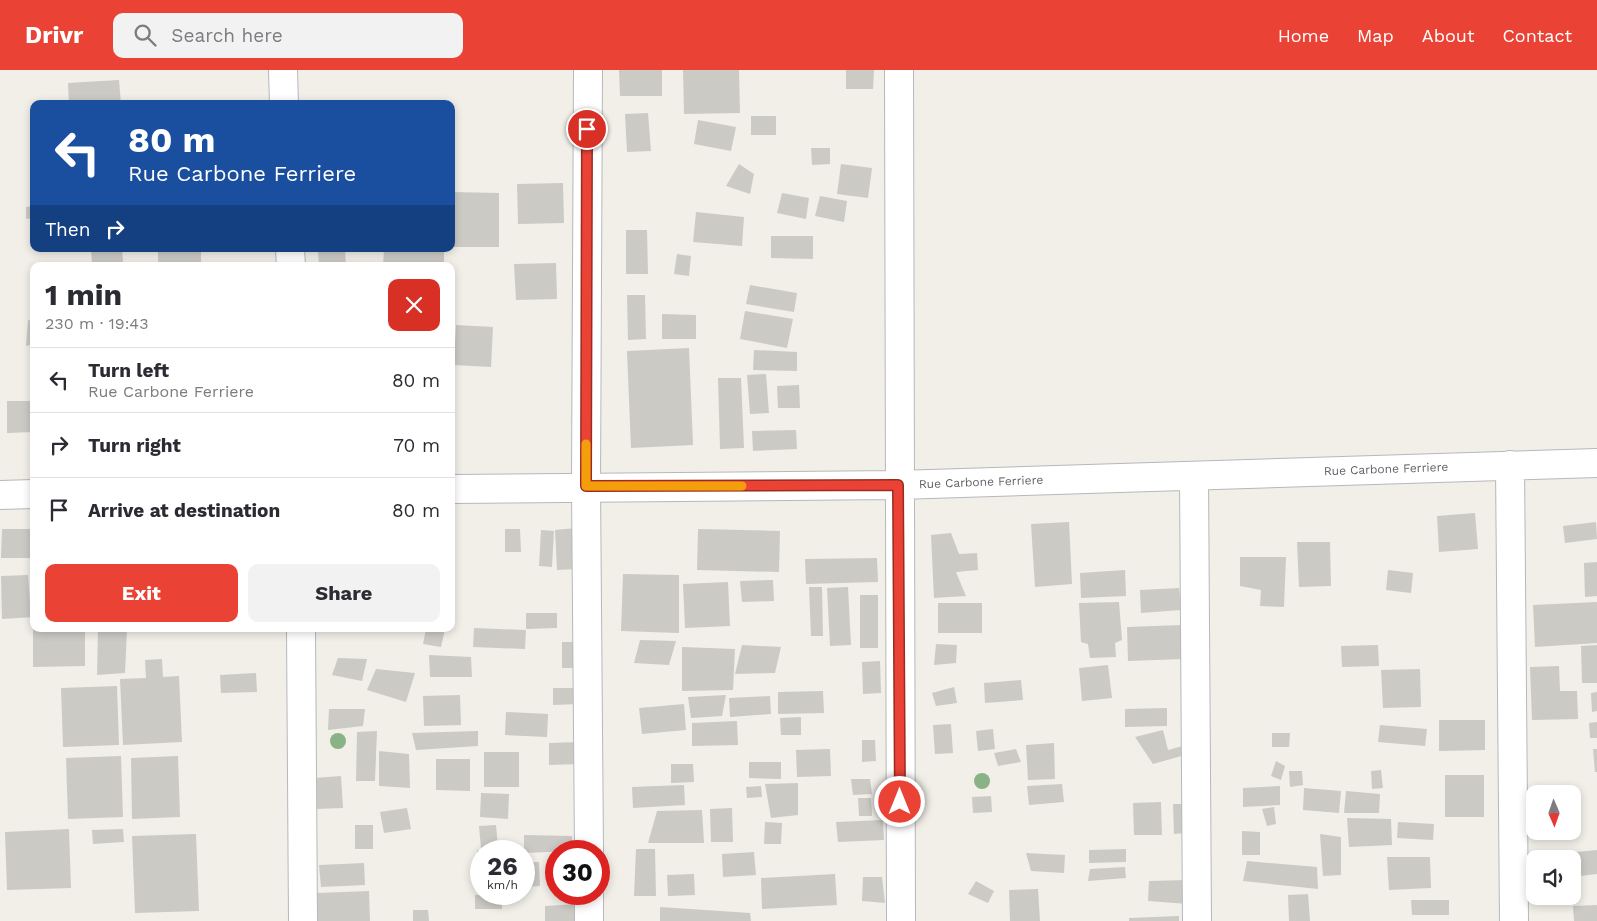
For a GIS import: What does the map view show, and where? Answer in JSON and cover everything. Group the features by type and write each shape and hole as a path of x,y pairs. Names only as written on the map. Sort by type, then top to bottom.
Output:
{"street":[{"path":"282,70 284,100"},
{"path":"588,70 586,486 589,840"},
{"path":"899,70 898,485 901,921"},
{"name":"Rue Carbone Ferriere","path":"455,488 898,485 1597,463"},
{"path":"1510,465 1514,921"},
{"path":"1194,476 1197,921"},
{"path":"0,495 30,494"},
{"path":"301,632 303,921"},
{"path":"589,905 589,921"}],"building":[{"path":"619,70 662,70 662,96 620,96"},
{"path":"683,70 739,70 740,113 684,114"},
{"path":"846,70 874,70 873,89 846,89"},
{"path":"119,80 121,100 69,100 68,83"},
{"path":"648,113 651,151 627,152 625,114"},
{"path":"751,116 776,116 776,135 751,135"},
{"path":"698,120 736,127 731,151 694,144"},
{"path":"811,148 830,148 830,164 812,165"},
{"path":"739,164 754,174 750,194 726,186"},
{"path":"841,164 872,168 868,198 837,194"},
{"path":"563,183 564,223 518,224 517,184"},
{"path":"455,192 499,193 499,247 455,247"},
{"path":"782,193 809,198 806,219 777,213"},
{"path":"820,196 847,201 844,222 815,216"},
{"path":"30,206 30,218 26,219 26,207"},
{"path":"696,212 744,217 742,246 693,242"},
{"path":"626,230 647,230 648,274 626,274"},
{"path":"771,236 813,236 813,259 771,258"},
{"path":"91,252 122,252 123,262 92,262"},
{"path":"158,252 201,252 201,262 158,262"},
{"path":"318,252 345,252 346,262 319,262"},
{"path":"384,252 444,252 444,262 383,262"},
{"path":"677,254 691,256 689,276 674,274"},
{"path":"556,263 557,299 516,300 514,264"},
{"path":"750,285 797,293 794,312 746,304"},
{"path":"627,295 645,295 646,339 628,340"},
{"path":"745,311 793,319 787,348 740,339"},
{"path":"662,314 696,315 696,339 662,339"},
{"path":"28,320 30,320 30,345 26,346"},
{"path":"456,325 493,327 491,367 455,365"},
{"path":"689,348 693,445 631,448 627,351"},
{"path":"754,350 797,352 797,371 753,370"},
{"path":"766,374 769,413 750,414 747,375"},
{"path":"718,378 741,378 744,448 720,449"},
{"path":"799,385 800,408 778,408 777,386"},
{"path":"7,401 30,401 30,432 7,433"},
{"path":"796,430 797,449 753,451 752,431"},
{"path":"1475,513 1478,549 1439,552 1437,516"},
{"path":"1069,522 1072,584 1035,587 1031,524"},
{"path":"1596,522 1597,539 1565,543 1563,526"},
{"path":"576,528 578,569 557,570 555,530"},
{"path":"2,529 30,529 30,558 1,558"},
{"path":"505,529 520,529 521,552 505,552"},
{"path":"698,529 780,531 779,572 697,570"},
{"path":"541,530 554,531 552,567 539,566"},
{"path":"951,533 959,554 977,553 978,570 956,572 966,596 934,598 931,535"},
{"path":"1297,542 1330,542 1331,586 1299,587"},
{"path":"1240,557 1286,557 1284,607 1260,606 1261,590 1240,586"},
{"path":"877,558 878,582 806,584 805,559"},
{"path":"1597,562 1597,596 1585,597 1584,563"},
{"path":"1125,570 1126,596 1081,598 1080,573"},
{"path":"1388,570 1413,573 1411,593 1386,590"},
{"path":"623,574 679,575 679,633 621,631"},
{"path":"28,575 30,617 2,619 1,576"},
{"path":"773,580 774,601 742,602 740,581"},
{"path":"728,582 730,626 685,628 683,584"},
{"path":"809,587 822,587 823,636 811,636"},
{"path":"848,587 851,645 830,646 827,588"},
{"path":"1179,588 1181,610 1141,613 1140,590"},
{"path":"860,595 878,595 878,648 860,648"},
{"path":"1119,602 1122,640 1115,643 1116,657 1090,658 1088,644 1081,642 1079,603"},
{"path":"1597,602 1597,643 1535,647 1533,605"},
{"path":"938,603 982,603 982,633 938,633"},
{"path":"526,613 557,613 557,628 526,629"},
{"path":"1183,625 1184,659 1128,661 1127,627"},
{"path":"474,628 526,630 525,649 473,647"},
{"path":"33,632 85,632 85,666 33,667"},
{"path":"98,632 127,632 125,673 97,675"},
{"path":"425,632 444,632 441,647 423,644"},
{"path":"640,640 676,641 669,665 634,663"},
{"path":"562,642 580,642 580,668 562,668"},
{"path":"936,644 957,645 956,663 934,665"},
{"path":"742,645 781,647 775,673 735,674"},
{"path":"1378,645 1379,666 1342,667 1341,646"},
{"path":"1597,645 1597,683 1582,683 1581,646"},
{"path":"682,647 735,649 733,690 682,691"},
{"path":"429,655 471,657 472,677 430,677"},
{"path":"338,658 367,659 362,681 332,675"},
{"path":"162,659 163,677 179,676 182,742 123,745 120,679 146,678 145,660"},
{"path":"880,661 881,693 863,694 862,662"},
{"path":"1108,665 1112,698 1082,701 1079,668"},
{"path":"1559,666 1560,691 1577,691 1578,719 1532,720 1530,667"},
{"path":"376,669 415,673 406,702 367,690"},
{"path":"1420,669 1421,707 1383,708 1381,670"},
{"path":"256,673 257,692 221,693 220,675"},
{"path":"1021,680 1023,700 985,703 984,683"},
{"path":"117,686 119,745 63,747 61,688"},
{"path":"954,687 957,703 936,706 932,693"},
{"path":"553,688 578,688 578,704 553,705"},
{"path":"823,691 824,713 778,714 778,692"},
{"path":"1597,692 1597,711 1592,712 1591,693"},
{"path":"460,695 461,725 424,726 423,696"},
{"path":"726,695 722,716 691,718 688,697"},
{"path":"770,696 771,714 730,717 729,698"},
{"path":"684,704 686,730 642,734 639,708"},
{"path":"1167,708 1167,726 1125,727 1125,709"},
{"path":"329,709 365,709 363,726 328,730"},
{"path":"506,712 548,714 547,737 505,735"},
{"path":"801,717 801,735 781,735 780,718"},
{"path":"1439,720 1485,720 1485,750 1439,751"},
{"path":"737,721 738,745 692,746 692,723"},
{"path":"1597,722 1597,738 1590,738 1589,723"},
{"path":"951,724 953,753 935,754 933,725"},
{"path":"1380,725 1427,729 1425,746 1378,742"},
{"path":"993,729 995,749 978,751 976,731"},
{"path":"1163,730 1168,750 1183,746 1185,755 1153,764 1135,737"},
{"path":"377,731 375,781 356,781 357,732"},
{"path":"478,731 478,746 416,750 412,733"},
{"path":"1272,733 1290,733 1289,747 1272,747"},
{"path":"862,740 875,740 876,761 862,762"},
{"path":"580,742 581,764 549,765 549,743"},
{"path":"1054,743 1055,779 1028,780 1026,745"},
{"path":"830,749 831,776 797,777 796,750"},
{"path":"1016,749 1021,762 998,766 994,753"},
{"path":"1593,749 1597,749 1597,772 1595,772"},
{"path":"379,751 409,754 410,788 379,786"},
{"path":"484,752 519,752 519,787 484,787"},
{"path":"121,756 123,817 68,819 66,758"},
{"path":"178,756 180,817 132,819 131,758"},
{"path":"436,759 470,759 470,791 436,790"},
{"path":"1276,761 1285,766 1281,780 1271,776"},
{"path":"749,762 781,762 781,779 749,778"},
{"path":"671,764 693,764 694,782 671,783"},
{"path":"1381,770 1383,788 1372,789 1371,771"},
{"path":"1289,771 1302,771 1303,785 1290,787"},
{"path":"1445,775 1484,775 1484,817 1445,817"},
{"path":"341,776 343,808 316,809 314,778"},
{"path":"851,779 870,779 872,794 853,795"},
{"path":"798,783 798,815 771,818 765,784"},
{"path":"1062,784 1064,802 1029,805 1027,786"},
{"path":"684,785 685,805 633,808 632,787"},
{"path":"761,786 762,797 747,798 746,787"},
{"path":"1280,786 1280,805 1243,807 1243,788"},
{"path":"1304,788 1341,791 1339,813 1303,810"},
{"path":"1346,791 1380,794 1379,813 1344,813"},
{"path":"481,793 509,794 508,819 480,817"},
{"path":"991,796 992,812 973,813 972,797"},
{"path":"858,798 871,798 872,816 859,816"},
{"path":"1161,802 1162,835 1134,835 1133,803"},
{"path":"1173,804 1185,804 1185,833 1174,834"},
{"path":"1274,807 1276,824 1267,826 1262,809"},
{"path":"407,808 411,829 384,833 380,812"},
{"path":"732,808 733,842 711,842 710,809"},
{"path":"702,810 704,843 648,843 657,811"},
{"path":"1347,818 1391,819 1392,845 1349,847"},
{"path":"883,820 884,840 838,842 836,822"},
{"path":"765,822 782,823 781,844 764,844"},
{"path":"1398,822 1434,824 1433,840 1397,838"},
{"path":"355,825 373,825 373,849 355,849"},
{"path":"496,825 497,840 480,840 479,826"},
{"path":"69,829 71,888 7,890 5,832"},
{"path":"123,829 124,842 93,844 92,830"},
{"path":"1242,831 1260,832 1260,855 1242,855"},
{"path":"196,834 199,911 135,913 132,836"},
{"path":"1320,834 1341,837 1341,875 1323,876"},
{"path":"524,835 572,836 572,840 545,840 545,852 535,853 535,840 524,840"},
{"path":"636,849 655,849 656,896 634,896"},
{"path":"1126,849 1126,862 1089,863 1089,850"},
{"path":"1597,850 1597,874 1581,876 1581,852"},
{"path":"754,852 756,875 723,877 722,854"},
{"path":"1026,853 1065,855 1064,873 1031,871"},
{"path":"1387,857 1430,857 1431,888 1389,890"},
{"path":"1247,861 1317,867 1318,889 1243,881"},
{"path":"535,862 539,862 540,886 535,886"},
{"path":"364,863 365,885 321,887 319,865"},
{"path":"1125,867 1126,878 1088,881 1090,869"},
{"path":"694,874 695,895 668,896 667,875"},
{"path":"835,874 837,905 762,909 761,878"},
{"path":"863,877 882,877 885,903 862,901"},
{"path":"1187,880 1188,904 1148,901 1149,881"},
{"path":"976,881 994,891 988,903 968,894"},
{"path":"1038,889 1040,921 1010,921 1009,890"},
{"path":"369,891 370,921 318,921 317,893"},
{"path":"1308,894 1310,921 1289,921 1288,895"},
{"path":"1411,900 1449,900 1449,915 1412,915"},
{"path":"475,905 502,905 502,909 475,909"},
{"path":"577,905 578,921 545,921 545,906"},
{"path":"1597,905 1597,921 1574,921 1573,906"},
{"path":"660,907 750,913 751,921 660,921"},
{"path":"413,910 428,910 429,921 413,921"},
{"path":"1179,916 1179,921 1129,921 1129,918"}],"slow traffic":[{"path":"586,444 586,486 742,486"}],"route":[{"path":"587,129 586,486 898,485 900,802"}]}
